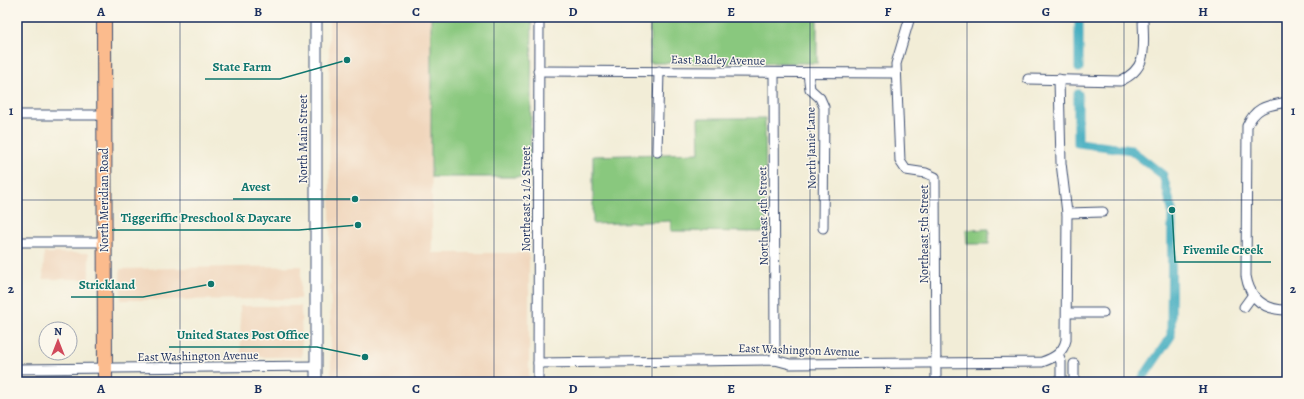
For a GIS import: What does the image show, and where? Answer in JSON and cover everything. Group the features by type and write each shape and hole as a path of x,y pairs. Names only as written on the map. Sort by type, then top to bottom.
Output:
{"main road":[{"name":"North Meridian Road","path":"104,17 104,376"}],"street":[{"name":"North Main Street","path":"316,17 316,382"},
{"name":"Northeast 2 1/2 Street","path":"538,382 539,17"},
{"name":"Northeast 5th Street","path":"910,17 896,64 900,161 906,170 926,173 935,177 936,382"},
{"path":"1028,79 1120,81 1137,71 1143,57 1143,17"},
{"name":"East Badley Avenue","path":"538,71 896,73"},
{"path":"657,152 659,71"},
{"name":"Northeast 4th Street","path":"774,73 775,360"},
{"name":"North Janie Lane","path":"808,73 810,89 820,98 824,107 823,228"},
{"path":"1059,80 1062,163 1067,213 1066,340 1065,346 1058,355 1061,362 1061,382"},
{"path":"1287,102 1259,109 1251,116 1247,126 1246,276 1252,296 1259,303 1268,308 1287,310"},
{"path":"17,115 104,115"},
{"path":"1067,213 1103,212"},
{"path":"17,242 104,242"},
{"path":"1244,307 1252,296"},
{"path":"1067,313 1103,313"},
{"name":"East Washington Avenue","path":"538,363 775,360 790,364 1042,362 1058,355"},
{"path":"1074,364 1074,382"},
{"name":"East Washington Avenue","path":"17,369 104,376 316,366"}],"shaded area":[{"path":"329,17 431,17 432,253 529,253 529,382 331,382"},
{"path":"44,253 89,253 89,279 43,279"},
{"path":"301,266 300,299 121,300 120,269"},
{"path":"240,306 301,306 302,357 241,357"},
{"path":"38,379 89,379 89,382 38,382"}],"green space":[{"path":"431,17 532,17 530,177 431,177"},
{"path":"650,17 817,17 817,63 650,63"},
{"path":"698,118 765,118 766,232 671,231 671,221 593,224 593,156 699,153"},
{"path":"989,229 989,244 967,244 966,230"}],"waterway":[{"path":"1079,17 1079,68"},
{"path":"1078,94 1078,143 1131,150 1163,175 1172,210 1171,336 1140,382"}],"place":[{"name":"State Farm","path":"347,60"},
{"name":"Avest","path":"355,199"},
{"name":"Fivemile Creek","path":"1172,210"},
{"name":"Tiggeriffic Preschool & Daycare","path":"358,225"},
{"name":"Strickland","path":"211,284"},
{"name":"United States Post Office","path":"365,357"}]}
